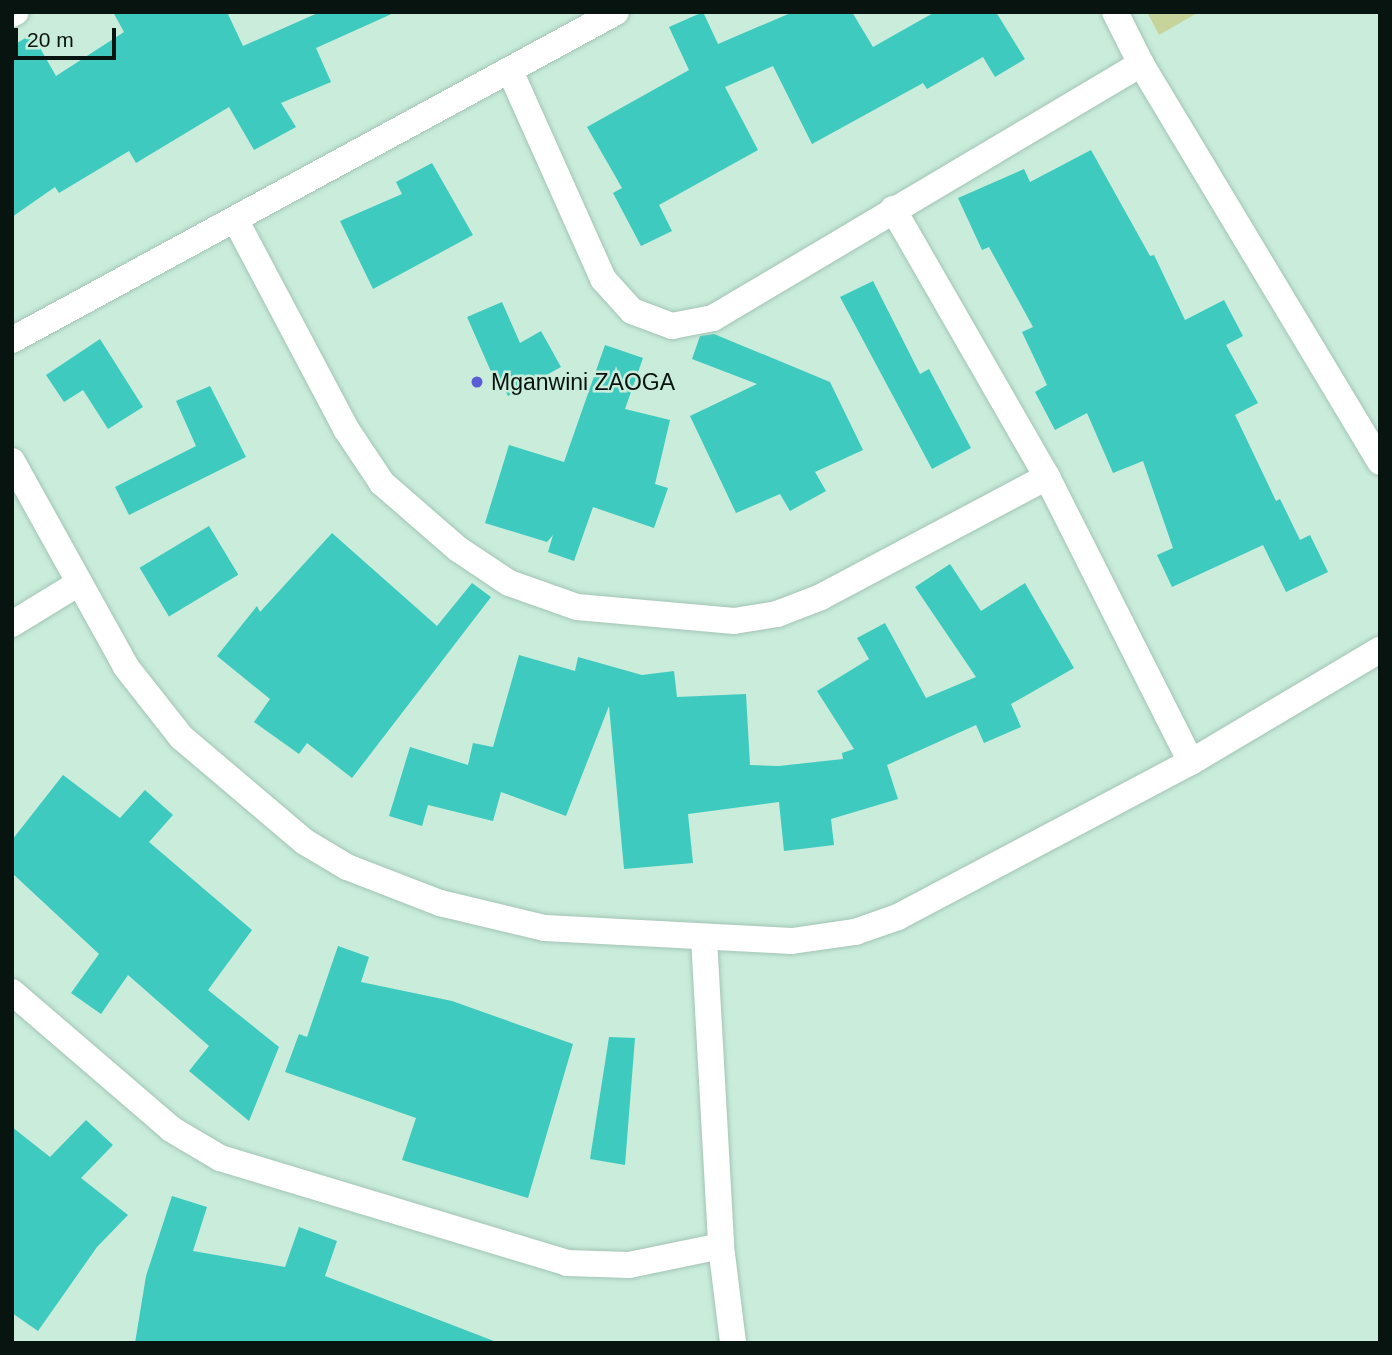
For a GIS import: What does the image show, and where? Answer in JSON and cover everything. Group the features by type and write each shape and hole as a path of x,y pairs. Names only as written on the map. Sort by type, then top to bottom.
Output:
{"street":[{"path":"12,340 510,73 616,12"},
{"path":"1115,12 1141,64 1380,462"},
{"path":"510,73 603,279 617,298 650,321 672,326 713,318 1141,64"},
{"path":"893,209 1047,477 1191,762"},
{"path":"236,221 346,429 382,483 458,549 509,583 577,607 734,621 778,614 821,597 1047,477"},
{"path":"12,461 125,667 181,737 305,842 347,867 440,903 545,928 792,941 855,932 898,917 1191,762 1380,650"},
{"path":"12,624 79,583"},
{"path":"704,938 721,1246 733,1343"},
{"path":"12,992 171,1129 220,1158 567,1263 629,1265 721,1246"}],"green space":[{"path":"1147,12 1199,12 1159,35"}],"building":[{"path":"113,12 227,12 243,46 320,12 396,12 316,48 331,82 281,103 296,127 254,150 229,107 136,163 129,151 59,193 55,187 12,217 12,46 32,34 56,76 124,32"},
{"path":"703,12 718,44 793,12 852,12 873,47 935,12 996,12 1025,59 995,77 983,57 927,89 923,83 812,144 773,66 725,87 758,150 659,205 672,231 641,246 613,193 622,188 587,127 689,70 669,27"},
{"path":"1091,150 1150,256 1154,255 1185,320 1224,300 1243,336 1226,345 1258,403 1235,415 1276,501 1280,499 1300,540 1310,535 1328,572 1286,592 1263,545 1172,587 1157,555 1173,548 1143,461 1113,473 1087,413 1055,430 1035,392 1047,385 1022,332 1033,327 989,247 982,250 958,198 1024,169 1030,182"},
{"path":"432,163 473,235 373,289 340,221 402,194 396,182"},
{"path":"873,281 920,374 929,369 971,448 932,469 840,297"},
{"path":"502,302 520,343 541,331 561,367 508,396 500,381 496,383 467,317"},
{"path":"714,334 830,382 863,450 815,472 826,491 790,511 780,494 736,513 690,416 757,384 692,359 700,336"},
{"path":"100,339 143,407 108,429 83,390 64,402 46,375"},
{"path":"605,345 643,358 625,409 670,420 655,484 668,488 654,528 593,507 574,561 548,552 553,535 547,542 485,523 509,445 564,462"},
{"path":"210,386 246,457 129,515 115,487 196,446 176,401"},
{"path":"209,526 238,575 169,617 140,568"},
{"path":"332,533 437,626 472,583 491,597 352,778 307,743 299,754 254,722 270,699 217,656 257,606 260,612"},
{"path":"950,564 981,611 1025,583 1074,668 1011,704 1021,727 984,743 976,725 887,765 898,799 831,819 834,845 784,851 779,802 688,814 693,863 624,869 609,706 566,816 501,792 493,821 428,805 422,826 389,816 410,747 468,765 473,743 493,747 519,655 575,671 578,657 642,675 674,671 677,697 746,694 750,765 779,766 843,759 842,753 854,749 817,691 869,659 857,638 885,623 926,698 976,677 915,587"},
{"path":"63,775 120,818 145,790 173,815 149,842 252,930 208,990 279,1047 249,1121 189,1071 209,1046 128,975 101,1014 71,993 99,954 12,873 12,840"},
{"path":"338,946 369,957 361,982 452,1001 573,1044 528,1198 402,1160 416,1118 285,1072 299,1034 307,1037"},
{"path":"609,1037 635,1038 625,1165 590,1159"},
{"path":"86,1120 113,1145 81,1178 128,1215 97,1247 38,1331 12,1313 12,1127 50,1157"},
{"path":"172,1196 207,1207 193,1251 285,1267 299,1227 337,1241 325,1276 499,1343 135,1343 146,1276"}],"place":[{"name":"Mganwini ZAOGA","path":"477,382"}]}
